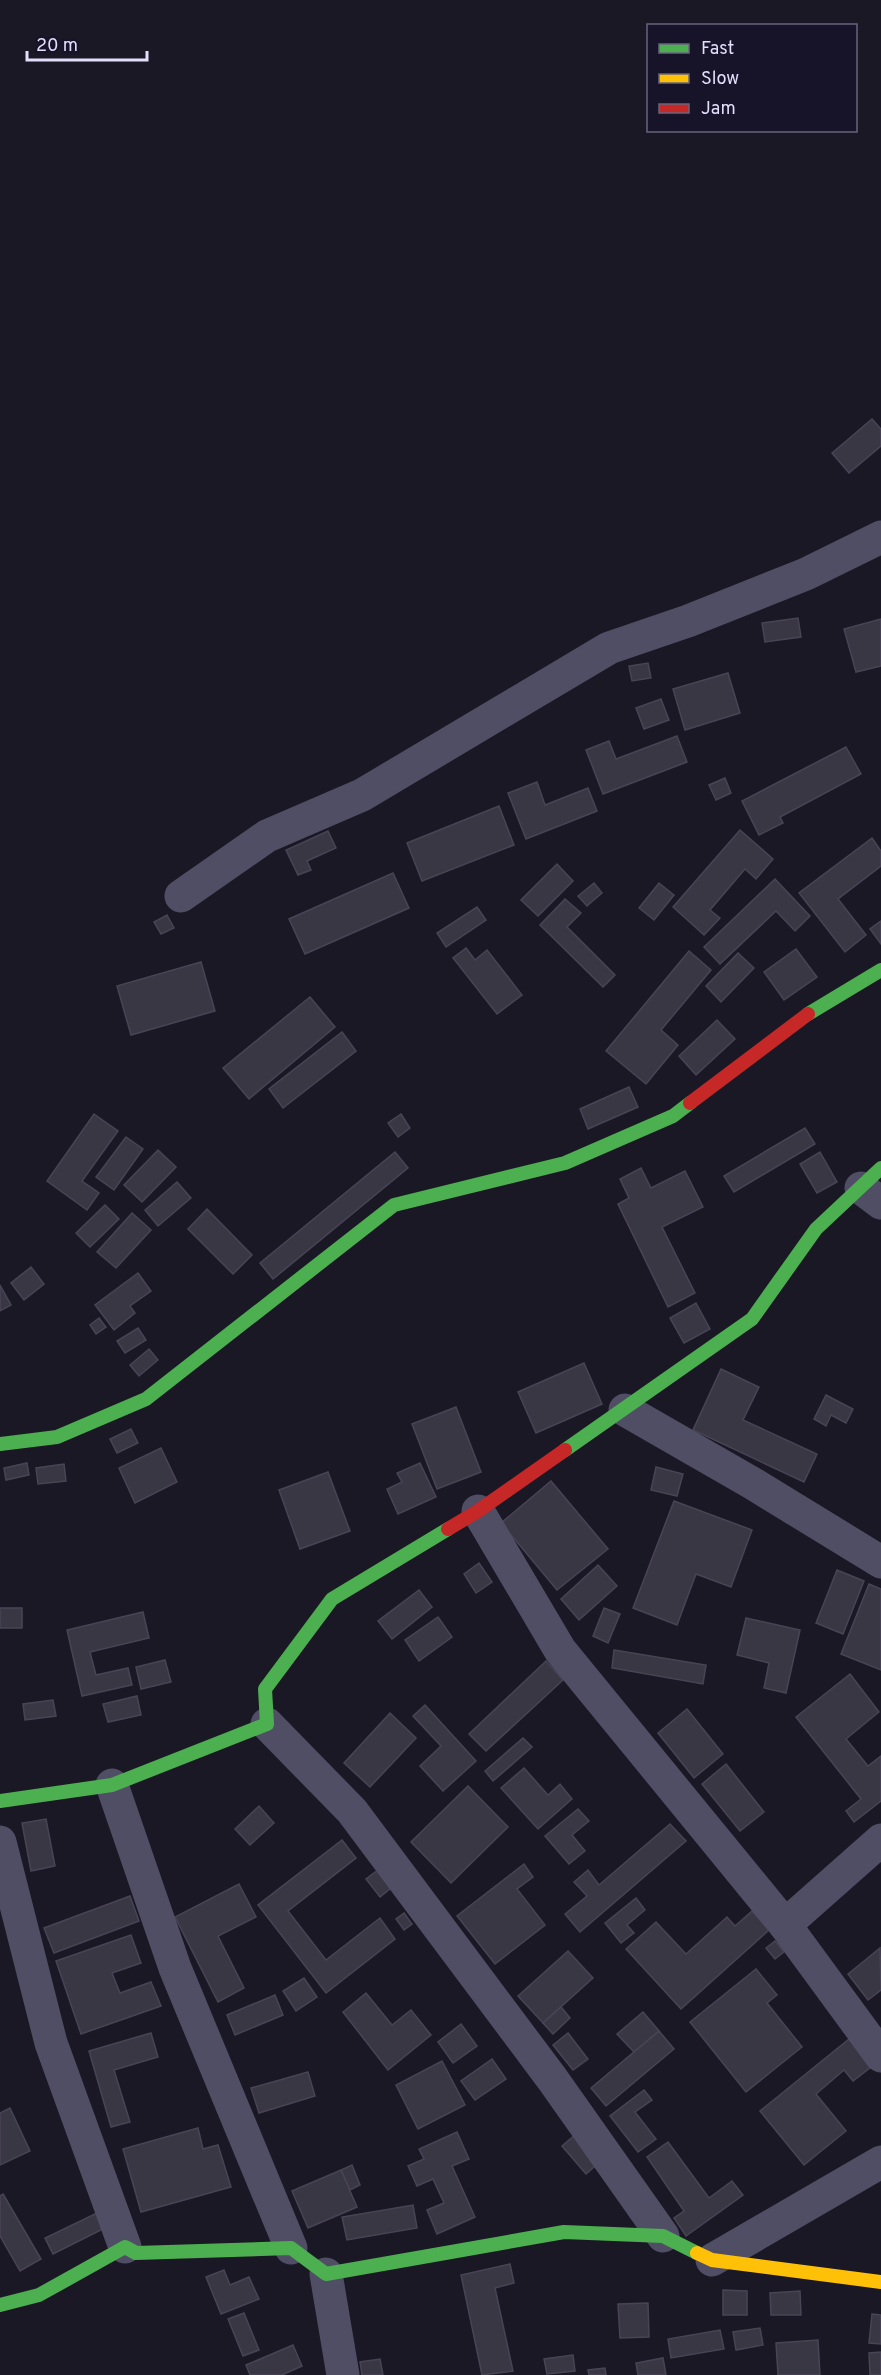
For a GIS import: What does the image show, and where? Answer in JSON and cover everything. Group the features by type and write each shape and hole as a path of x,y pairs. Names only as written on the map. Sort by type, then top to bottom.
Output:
{"street":[{"path":"181,896 267,836 362,795 609,648 688,621 795,579 881,537"},
{"path":"0,1444 57,1437 146,1399 394,1204 565,1163 674,1116 811,1012 881,970"},
{"path":"663,2236 553,2080 352,1811 267,1725 265,1689 332,1599 478,1511 752,1319 816,1229 874,1186"},
{"path":"625,1410 752,1483 881,1562"},
{"path":"478,1511 560,1650 785,1924 881,2056"},
{"path":"0,1801 112,1785 267,1725"},
{"path":"112,1785 176,1968 291,2248 326,2274 343,2375"},
{"path":"785,1924 881,1840"},
{"path":"0,1842 51,2043 126,2247 136,2253 291,2248"},
{"path":"712,2260 881,2162"},
{"path":"326,2274 564,2232 663,2236 712,2260 881,2282"},
{"path":"0,2305 39,2295 126,2247"}],"building":[{"path":"872,419 881,429 881,446 849,473 832,453"},
{"path":"798,618 801,637 765,642 762,623"},
{"path":"881,619 881,666 856,672 844,629"},
{"path":"648,663 651,678 632,681 629,666"},
{"path":"728,673 740,713 685,730 673,689"},
{"path":"661,699 669,720 644,729 636,708"},
{"path":"677,736 687,762 603,794 586,750 609,741 616,759"},
{"path":"846,747 861,774 780,817 783,823 759,835 742,801"},
{"path":"725,778 731,793 716,800 709,785"},
{"path":"537,782 545,805 588,788 597,811 526,839 508,793"},
{"path":"499,806 514,845 422,881 407,843"},
{"path":"740,830 773,859 756,879 745,869 710,910 720,918 704,935 673,907"},
{"path":"328,831 336,848 307,861 311,870 298,875 286,850"},
{"path":"872,838 881,851 881,866 838,899 866,935 845,952 799,893"},
{"path":"557,864 573,881 538,916 521,900"},
{"path":"393,873 409,908 305,954 289,919"},
{"path":"775,879 810,916 795,931 776,911 720,964 704,947"},
{"path":"594,883 602,893 587,906 578,896"},
{"path":"659,883 674,895 654,920 639,908"},
{"path":"565,899 581,913 567,927 615,975 603,987 540,925"},
{"path":"477,907 486,920 446,947 437,933"},
{"path":"167,915 174,928 161,934 154,922"},
{"path":"881,921 881,944 870,929"},
{"path":"466,948 475,960 487,950 522,995 497,1014 453,958"},
{"path":"796,949 817,977 784,1000 764,972"},
{"path":"689,951 711,970 661,1030 678,1045 646,1084 606,1051"},
{"path":"738,953 754,968 721,1002 706,986"},
{"path":"201,962 215,1011 131,1035 117,986"},
{"path":"310,997 335,1027 249,1099 223,1068"},
{"path":"717,1020 735,1039 696,1075 679,1056"},
{"path":"342,1032 356,1051 283,1108 269,1089"},
{"path":"629,1087 638,1107 588,1129 580,1109"},
{"path":"94,1114 118,1131 82,1181 99,1193 87,1210 47,1181"},
{"path":"401,1114 410,1128 398,1137 388,1123"},
{"path":"805,1128 815,1144 734,1192 724,1176"},
{"path":"126,1137 143,1149 114,1190 96,1177"},
{"path":"158,1150 176,1167 142,1202 124,1185"},
{"path":"395,1152 408,1168 273,1279 260,1263"},
{"path":"820,1152 837,1182 817,1193 800,1164"},
{"path":"641,1168 651,1188 685,1171 703,1207 662,1227 695,1293 668,1307 618,1204 629,1198 620,1179"},
{"path":"177,1182 191,1198 158,1226 145,1210"},
{"path":"105,1205 119,1219 90,1247 76,1233"},
{"path":"207,1209 252,1255 233,1274 188,1229"},
{"path":"132,1213 151,1230 116,1268 97,1252"},
{"path":"31,1267 44,1284 24,1300 11,1283"},
{"path":"138,1273 151,1291 130,1306 135,1313 114,1330 95,1305"},
{"path":"0,1285 11,1305 0,1311"},
{"path":"696,1303 710,1329 684,1343 670,1318"},
{"path":"99,1318 106,1327 96,1334 90,1325"},
{"path":"138,1328 146,1340 125,1353 117,1341"},
{"path":"149,1349 158,1360 139,1376 130,1365"},
{"path":"584,1363 602,1404 536,1433 518,1392"},
{"path":"721,1369 759,1387 743,1420 817,1454 804,1482 693,1430"},
{"path":"826,1395 853,1409 846,1423 831,1415 826,1426 814,1419"},
{"path":"456,1407 481,1472 437,1489 412,1424"},
{"path":"131,1429 138,1443 117,1453 110,1439"},
{"path":"161,1448 177,1482 135,1503 119,1468"},
{"path":"27,1463 29,1475 6,1480 4,1468"},
{"path":"420,1463 436,1497 398,1514 387,1489 402,1482 397,1473"},
{"path":"64,1464 66,1481 38,1484 36,1468"},
{"path":"656,1467 683,1474 677,1496 651,1490"},
{"path":"328,1472 350,1531 300,1549 279,1490"},
{"path":"551,1481 608,1549 557,1590 501,1523"},
{"path":"674,1501 752,1530 731,1587 696,1574 677,1625 633,1608"},
{"path":"479,1563 492,1582 476,1593 464,1574"},
{"path":"598,1565 617,1586 579,1620 561,1599"},
{"path":"837,1570 864,1581 843,1634 816,1623"},
{"path":"869,1584 881,1589 881,1670 841,1654"},
{"path":"419,1590 432,1607 392,1639 378,1621"},
{"path":"0,1608 22,1608 22,1628 0,1628"},
{"path":"604,1608 620,1614 608,1643 593,1636"},
{"path":"143,1612 149,1638 90,1652 96,1675 128,1668 132,1685 82,1696 67,1630"},
{"path":"438,1617 452,1637 419,1661 405,1640"},
{"path":"746,1618 800,1630 786,1693 764,1688 769,1663 737,1655"},
{"path":"614,1650 706,1665 703,1684 612,1668"},
{"path":"165,1660 171,1682 141,1689 136,1667"},
{"path":"546,1661 563,1680 486,1751 469,1734"},
{"path":"850,1674 879,1712 846,1739 868,1766 881,1756 881,1801 854,1822 846,1811 861,1799 796,1717"},
{"path":"137,1696 141,1715 108,1722 103,1704"},
{"path":"53,1700 56,1716 25,1720 23,1704"},
{"path":"425,1705 476,1761 443,1791 420,1766 441,1746 413,1716"},
{"path":"687,1709 723,1754 694,1778 658,1733"},
{"path":"390,1713 416,1738 370,1787 344,1763"},
{"path":"523,1738 532,1747 493,1781 485,1771"},
{"path":"726,1764 764,1812 740,1831 702,1784"},
{"path":"524,1768 548,1795 560,1784 572,1799 538,1829 501,1788"},
{"path":"468,1786 508,1827 451,1883 411,1842"},
{"path":"259,1806 274,1823 250,1845 235,1829"},
{"path":"578,1809 589,1821 572,1835 585,1851 569,1864 545,1836"},
{"path":"46,1819 55,1866 31,1871 22,1823"},
{"path":"670,1824 686,1841 580,1932 565,1914 587,1896 574,1882 588,1870 599,1885"},
{"path":"342,1840 356,1858 288,1911 326,1960 380,1918 395,1939 326,1993 258,1905"},
{"path":"524,1864 533,1877 517,1889 545,1925 495,1964 457,1916"},
{"path":"378,1870 391,1888 380,1897 366,1879"},
{"path":"239,1884 256,1917 218,1936 244,1988 218,2002 175,1917"},
{"path":"130,1896 139,1921 54,1953 44,1928"},
{"path":"636,1898 645,1910 627,1925 634,1933 621,1943 605,1923"},
{"path":"752,1911 769,1930 681,2009 626,1949 656,1922 686,1954 727,1917 735,1926"},
{"path":"404,1913 412,1924 404,1930 396,1919"},
{"path":"131,1935 141,1963 112,1973 120,1993 151,1982 161,2006 81,2034 56,1961"},
{"path":"775,1941 784,1952 775,1959 766,1948"},
{"path":"880,1948 881,1990 868,2000 848,1974"},
{"path":"568,1951 593,1978 543,2023 518,1996"},
{"path":"756,1969 777,1995 767,2003 802,2047 746,2092 690,2022"},
{"path":"304,1978 317,1997 296,2011 283,1991"},
{"path":"366,1993 392,2025 411,2010 431,2035 388,2070 343,2012"},
{"path":"275,1995 283,2015 235,2035 227,2015"},
{"path":"561,2007 570,2018 553,2034 543,2023"},
{"path":"643,2012 659,2031 634,2052 617,2034"},
{"path":"461,2024 477,2046 453,2063 438,2042"},
{"path":"659,2031 674,2049 606,2106 591,2088"},
{"path":"151,2033 158,2057 114,2070 130,2122 111,2127 89,2051"},
{"path":"568,2033 588,2059 573,2070 553,2045"},
{"path":"849,2039 871,2067 853,2081 844,2070 816,2094 846,2131 804,2165 760,2111"},
{"path":"492,2059 506,2079 475,2100 461,2081"},
{"path":"442,2061 465,2105 418,2129 396,2085"},
{"path":"308,2072 315,2096 259,2113 251,2088"},
{"path":"644,2090 652,2100 635,2112 656,2139 638,2152 610,2116"},
{"path":"10,2108 30,2151 0,2165 0,2113"},
{"path":"198,2128 203,2149 218,2145 231,2187 141,2212 123,2149"},
{"path":"457,2132 469,2159 452,2166 475,2217 437,2234 427,2210 444,2203 433,2179 417,2186 408,2166 424,2159 419,2149"},
{"path":"576,2134 600,2162 586,2174 562,2146"},
{"path":"668,2142 709,2198 732,2181 743,2195 686,2236 674,2218 684,2211 647,2157"},
{"path":"352,2165 360,2185 350,2190 341,2170"},
{"path":"341,2170 357,2207 308,2228 292,2191"},
{"path":"3,2194 41,2259 20,2271 0,2236 0,2196"},
{"path":"413,2205 417,2228 347,2240 342,2217"},
{"path":"97,2213 105,2228 53,2254 45,2238"},
{"path":"510,2264 514,2283 495,2288 513,2371 482,2375 461,2275"},
{"path":"224,2270 230,2285 249,2277 259,2299 221,2314 206,2277"},
{"path":"723,2290 747,2291 747,2315 723,2315"},
{"path":"800,2291 801,2315 771,2315 770,2293"},
{"path":"648,2303 649,2337 620,2338 618,2304"},
{"path":"244,2313 259,2350 243,2356 228,2319"},
{"path":"872,2314 881,2315 881,2344 869,2343"},
{"path":"760,2328 763,2345 736,2350 733,2332"},
{"path":"720,2330 724,2349 671,2358 668,2339"},
{"path":"818,2340 820,2375 778,2375 776,2343"},
{"path":"293,2345 302,2366 282,2375 250,2375 246,2365"},
{"path":"881,2352 881,2375 870,2375 869,2353"},
{"path":"573,2355 575,2371 547,2374 544,2359"},
{"path":"663,2358 666,2375 638,2375 636,2363"},
{"path":"380,2359 383,2375 362,2375 360,2362"},
{"path":"605,2368 606,2375 589,2375 588,2370"}],"traffic: fast":[{"path":"808,1014 881,970"},
{"path":"0,1444 57,1437 146,1399 394,1205 565,1163 673,1116 690,1103"},
{"path":"565,1450 752,1319 816,1229 881,1168"},
{"path":"0,1801 112,1785 267,1724 265,1689 332,1599 448,1529"},
{"path":"0,2305 39,2295 125,2247 136,2253 291,2248 326,2274 564,2232 663,2236 697,2253"}],"traffic: slow":[{"path":"697,2253 712,2260 881,2282"}],"traffic: jam":[{"path":"690,1103 808,1014"},
{"path":"448,1529 478,1511 565,1450"}]}
